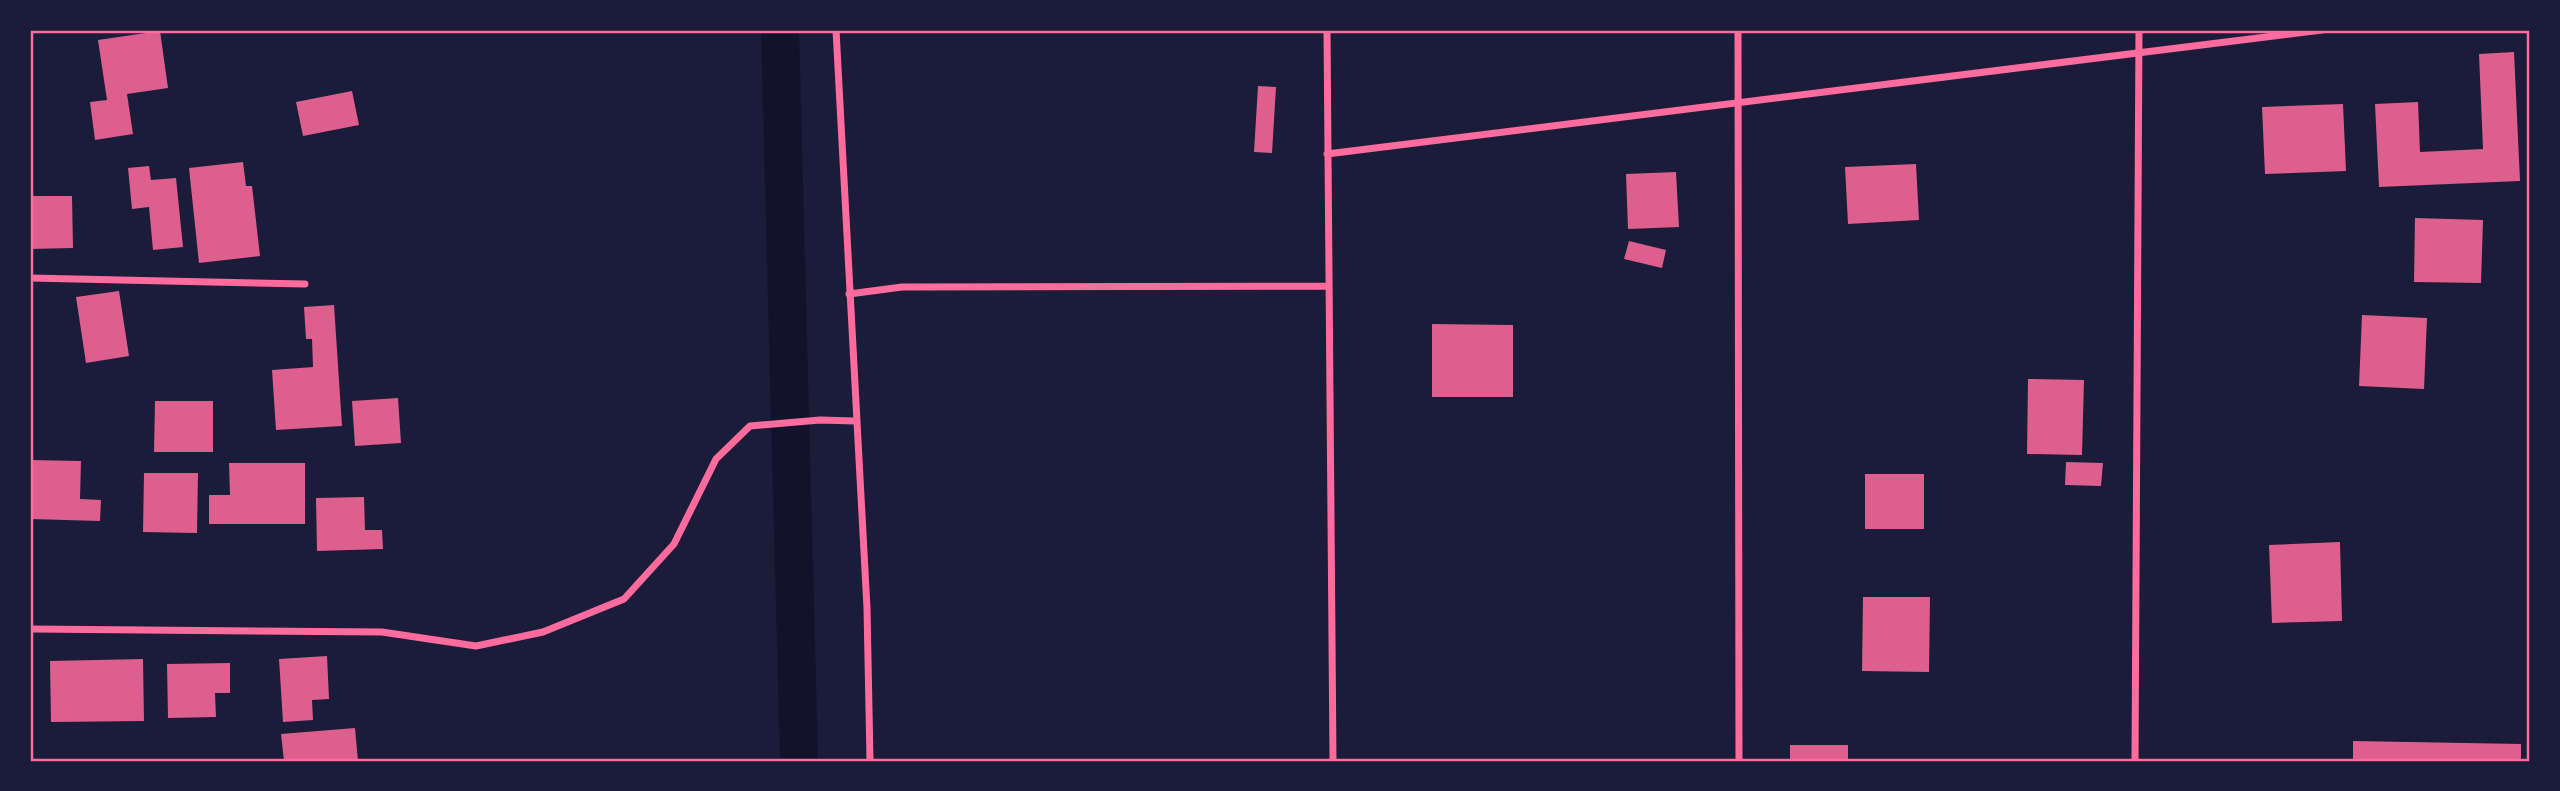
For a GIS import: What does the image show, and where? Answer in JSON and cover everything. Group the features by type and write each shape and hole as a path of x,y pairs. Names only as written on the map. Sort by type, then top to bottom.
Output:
{"street":[{"path":"836,30 867,608 870,761"},
{"path":"1326,30 1333,761"},
{"path":"1738,30 1739,761"},
{"path":"2135,761 2138,30"},
{"path":"1326,154 2322,30"},
{"path":"30,278 305,284"},
{"path":"849,293 902,287 1328,286"},
{"path":"30,629 382,632 476,646 542,632 624,599 674,544 716,459 750,426 820,420 855,421"}],"building":[{"path":"160,31 168,88 127,94 133,134 95,140 90,102 107,100 98,40"},
{"path":"2514,52 2520,181 2379,187 2375,104 2418,102 2420,152 2483,149 2479,54"},
{"path":"1258,86 1276,87 1272,153 1254,152"},
{"path":"352,91 359,125 303,136 296,102"},
{"path":"2343,104 2346,171 2265,174 2262,107"},
{"path":"243,162 246,186 252,186 260,256 199,263 189,168"},
{"path":"1916,164 1919,220 1848,224 1845,167"},
{"path":"149,166 151,180 176,178 183,247 153,250 149,207 132,209 128,168"},
{"path":"1676,172 1679,227 1628,229 1626,174"},
{"path":"30,196 72,196 73,248 30,249"},
{"path":"2415,218 2483,220 2481,283 2414,282"},
{"path":"1629,241 1666,250 1662,268 1624,259"},
{"path":"119,291 129,356 86,363 76,297"},
{"path":"334,305 342,426 276,430 272,370 313,367 312,339 306,339 304,307"},
{"path":"2362,315 2427,318 2424,389 2359,386"},
{"path":"1432,324 1513,325 1513,397 1432,397"},
{"path":"2028,379 2084,380 2082,455 2027,454"},
{"path":"398,398 401,443 355,446 352,401"},
{"path":"155,401 213,401 213,452 154,452"},
{"path":"30,460 81,461 80,499 101,500 100,521 30,519"},
{"path":"2066,462 2103,463 2101,486 2065,485"},
{"path":"229,463 305,463 305,524 209,524 209,495 230,495"},
{"path":"144,473 198,473 197,533 143,532"},
{"path":"1865,474 1924,474 1924,529 1865,529"},
{"path":"364,497 365,530 382,530 383,549 317,551 316,498"},
{"path":"2340,542 2342,621 2272,623 2269,545"},
{"path":"1863,597 1930,597 1929,672 1862,671"},
{"path":"327,656 329,699 312,700 313,720 283,722 279,659"},
{"path":"143,659 144,721 51,722 50,661"},
{"path":"230,663 230,693 215,693 216,717 168,718 167,664"},
{"path":"355,728 358,761 284,761 281,734"},
{"path":"2353,741 2521,744 2521,761 2353,761"},
{"path":"1790,745 1848,745 1848,761 1790,761"}],"waterway":[{"path":"780,30 799,761"}]}
